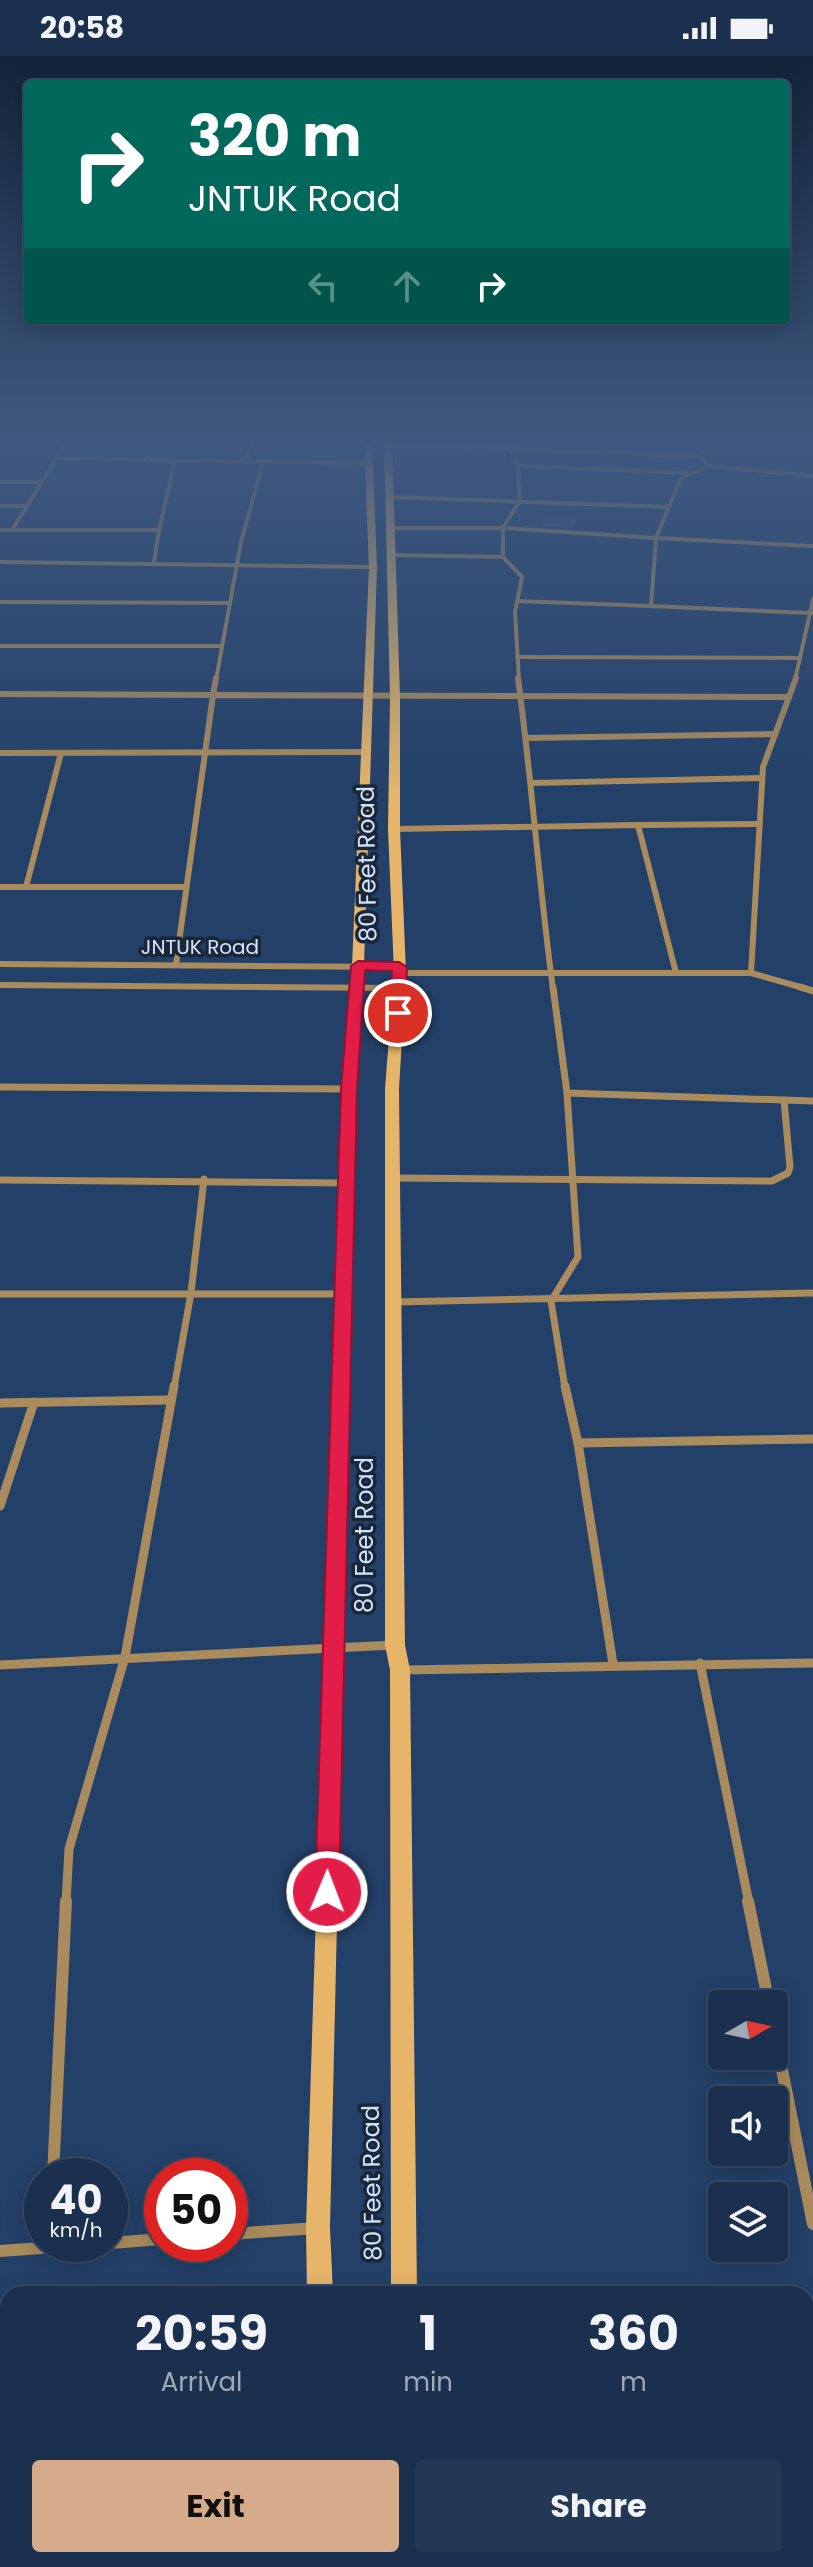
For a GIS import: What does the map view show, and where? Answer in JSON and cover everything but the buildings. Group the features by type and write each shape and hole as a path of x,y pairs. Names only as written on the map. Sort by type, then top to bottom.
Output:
{"main road":[{"name":"80 Feet Road","path":"320,2286 318,2228 349,1089 358,966 373,557"},
{"name":"80 Feet Road","path":"391,557 395,698 394,829 400,976 392,1089 392,1178 395,1645 400,1670 404,2286"}],"street":[{"path":"154,562 155,557"},
{"path":"176,964 213,695 240,557"},
{"path":"503,557 522,577 517,601 517,657 567,1093 573,1179 578,1257 551,1301 560,1364 578,1443 613,1664"},
{"path":"651,606 655,557"},
{"path":"0,562 373,567"},
{"path":"751,973 762,778 789,697 813,599"},
{"path":"517,601 811,613"},
{"path":"0,602 230,603"},
{"path":"0,646 222,646"},
{"path":"517,657 800,658"},
{"path":"0,694 368,694 395,698 789,697"},
{"path":"526,738 775,734"},
{"path":"0,753 366,752"},
{"path":"26,887 61,753"},
{"path":"531,783 762,778"},
{"path":"394,829 759,824"},
{"path":"638,825 676,973"},
{"path":"0,887 185,887"},
{"name":"JNTUK Road","path":"0,964 358,966 400,976"},
{"path":"400,976 751,973 813,991"},
{"name":"JNTUK Road","path":"0,985 357,986 400,976"},
{"path":"0,1087 349,1089"},
{"path":"567,1093 813,1101"},
{"path":"392,1178 762,1182 782,1178 790,1167 784,1100"},
{"path":"0,1180 204,1179 348,1183"},
{"path":"54,2158 68,1860 125,1657 169,1400 191,1293 204,1179"},
{"path":"395,1302 813,1293"},
{"path":"0,1294 344,1294"},
{"path":"0,1403 169,1400"},
{"path":"0,1506 34,1402"},
{"path":"578,1443 813,1439"},
{"path":"0,1665 395,1645"},
{"path":"700,1663 766,1990"},
{"path":"400,1670 813,1663"},
{"path":"782,2070 813,2224"},
{"path":"248,2233 318,2228"},
{"path":"0,2251 24,2249"}],"route":[{"path":"327,1892 349,1089 358,966 399,967 398,1013"}]}
